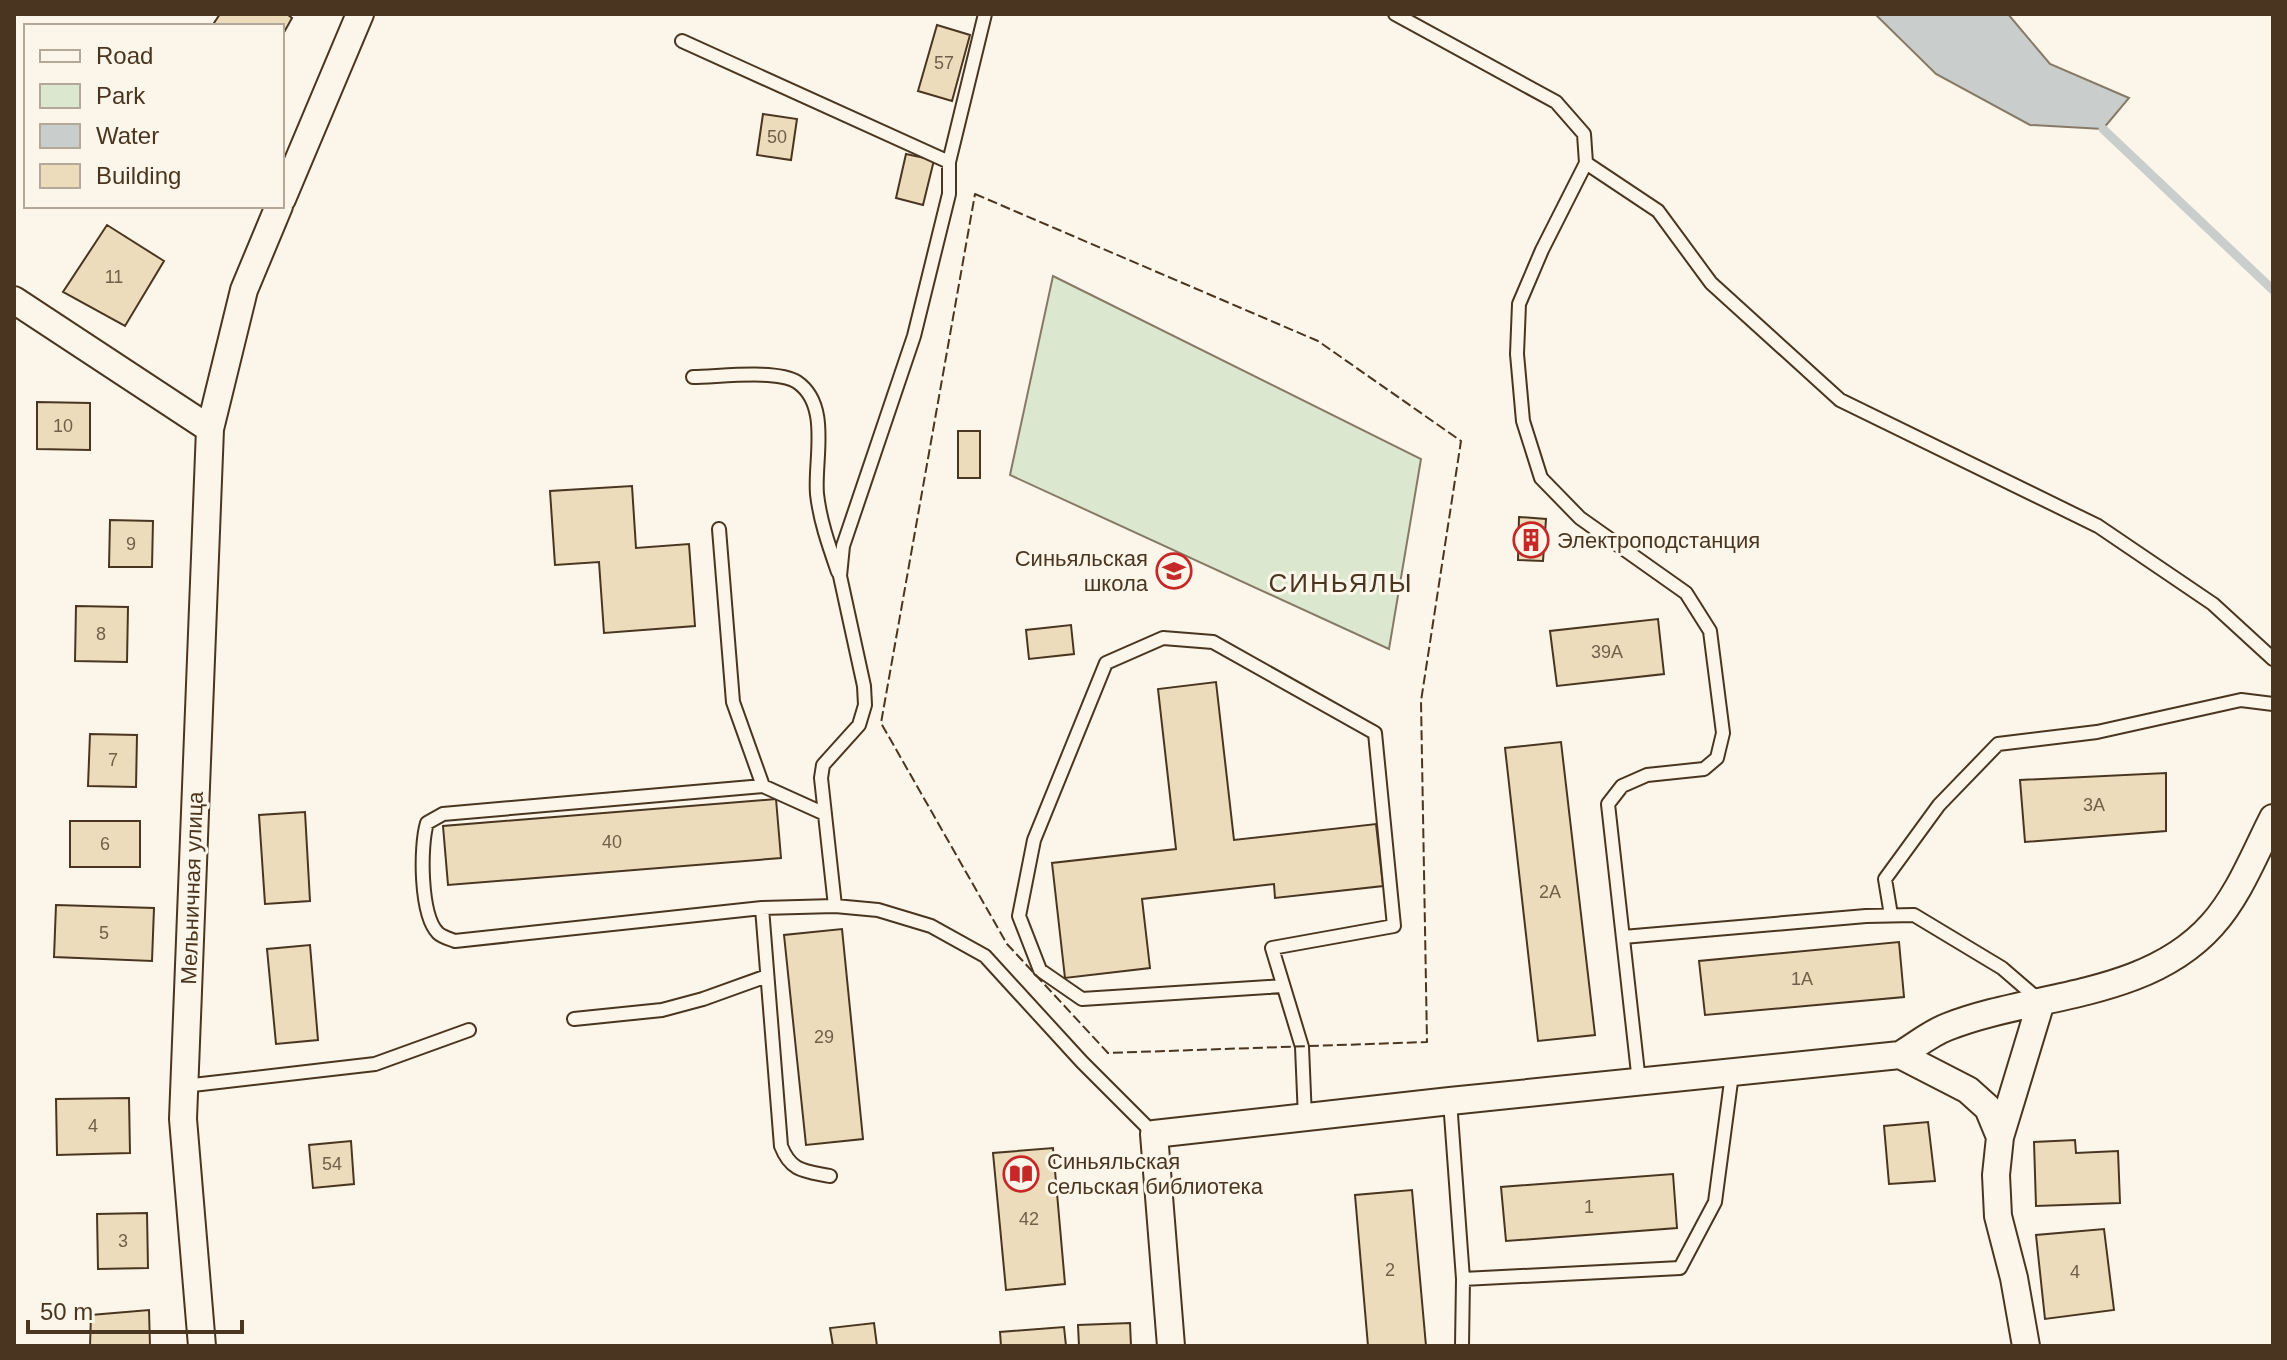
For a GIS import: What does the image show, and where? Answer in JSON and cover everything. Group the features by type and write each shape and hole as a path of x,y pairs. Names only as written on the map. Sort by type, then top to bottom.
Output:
{"street":[{"path":"284,194 360,14"},
{"name":"Мельничная улица","path":"202,1346 183,1119 210,429 244,290 278,208"},
{"path":"14,300 210,429"},
{"path":"1171,1346 1154,1134 1900,1055 1943,1028 2075,995 2135,976 2198,939 2232,897 2273,818"},
{"path":"2026,1346 2014,1278 1998,1216 1996,1175 2000,1137 2041,1002"},
{"path":"1900,1055 1968,1090 1988,1108 2000,1137"}],"lane":[{"path":"840,576 843,546 914,336 949,194 949,162 985,14"},
{"path":"1395,14 1556,102 1584,134 1586,163 1542,250 1519,304 1517,354 1523,421 1541,478 1580,518 1686,593 1710,631 1723,733 1717,758 1704,769 1647,775 1622,786 1608,804 1639,1082"},
{"path":"682,41 949,162"},
{"path":"1586,163 1658,211 1711,283 1840,400 2098,526 2213,604 2273,659"},
{"path":"693,377 773,376 796,381 811,395 817,416 817,492 823,531 840,576 864,686 865,705 859,725 823,765 821,778 835,906"},
{"path":"719,529 733,702 763,786"},
{"path":"1282,986 1082,999 1040,970 1019,916 1034,840 1106,663 1163,638 1213,642 1375,733 1394,926 1272,948 1302,1047 1305,1118"},
{"path":"1891,915 1885,879 1939,805 1998,744 2097,732 2241,700 2273,704"},
{"path":"825,814 763,786 443,814 427,823 423,838 427,915 439,934 455,941 762,908 835,906 878,910 931,926 985,956 1082,1062 1154,1134"},
{"path":"762,908 781,1146 787,1159 799,1170 830,1176"},
{"path":"1623,937 1914,915 2002,968 2041,1002"},
{"path":"574,1019 662,1010 767,976"},
{"path":"184,1086 375,1064 469,1030"},
{"path":"1463,1279 1680,1268 1715,1202 1732,1074"},
{"path":"1450,1101 1463,1279 1462,1346"}],"green space":[{"path":"1053,276 1421,459 1389,649 1010,475"}],"water":[{"path":"1875,14 2008,14 2050,64 2129,98 2103,129 2030,125 1936,74"}],"building":[{"path":"220,14 287,14 292,18 284,32 284,24 213,24"},
{"path":"937,25 970,35 952,101 918,91"},
{"path":"763,114 797,119 791,160 757,155"},
{"path":"906,154 934,160 923,205 896,198"},
{"path":"107,225 164,261 125,326 63,292"},
{"path":"37,402 90,403 90,450 37,449"},
{"path":"958,431 980,431 980,478 958,478"},
{"path":"632,486 636,548 689,544 695,626 604,633 599,562 555,565 550,491"},
{"name":"Электроподстанция","path":"1519,517 1546,519 1543,561 1518,560"},
{"path":"110,520 153,521 152,567 109,567"},
{"path":"76,606 128,607 127,662 75,661"},
{"path":"1658,619 1664,674 1557,686 1550,631"},
{"path":"1071,625 1074,654 1029,659 1026,630"},
{"path":"1216,682 1234,840 1376,824 1383,886 1275,898 1274,884 1142,899 1150,968 1065,978 1052,863 1176,849 1158,689"},
{"path":"90,734 137,735 136,787 88,786"},
{"path":"1561,742 1595,1035 1538,1041 1505,748"},
{"path":"2166,773 2166,831 2025,842 2020,780"},
{"path":"776,799 781,858 448,885 443,826"},
{"path":"305,812 310,901 265,904 259,815"},
{"path":"70,821 140,821 140,867 70,867"},
{"path":"56,905 154,908 152,961 54,957"},
{"path":"842,929 863,1139 806,1145 784,935"},
{"path":"1899,942 1904,997 1705,1015 1699,961"},
{"path":"310,945 318,1040 276,1044 267,949"},
{"path":"129,1098 130,1153 57,1155 56,1099"},
{"path":"1928,1122 1935,1181 1889,1184 1884,1126"},
{"path":"2075,1140 2076,1153 2118,1151 2120,1203 2036,1206 2034,1142"},
{"path":"351,1141 354,1184 313,1188 309,1145"},
{"path":"1053,1148 1065,1284 1006,1290 993,1153"},
{"path":"1673,1174 1677,1228 1506,1241 1501,1187"},
{"path":"1412,1190 1426,1346 1368,1346 1355,1195"},
{"path":"147,1213 148,1268 98,1269 97,1214"},
{"path":"2104,1229 2114,1310 2045,1319 2036,1235"},
{"path":"149,1310 150,1346 90,1346 91,1315"},
{"path":"874,1323 877,1346 833,1346 830,1328"},
{"path":"1130,1323 1131,1346 1079,1346 1078,1325"},
{"path":"1064,1327 1066,1346 1001,1346 1000,1332"}],"waterway":[{"path":"2103,129 2273,290"}],"fence":[{"path":"975,194 1318,341 1461,441 1421,701 1427,1042 1108,1053 1007,944 881,723 975,194"}],"place":[{"name":"Электроподстанция","path":"1531,540"},
{"name":"Синьяльская школа","path":"1174,571"},
{"name":"Синьяльская сельская библиотека","path":"1021,1174"}],"district":[{"name":"СИНЬЯЛЫ","path":"1341,583"}]}
